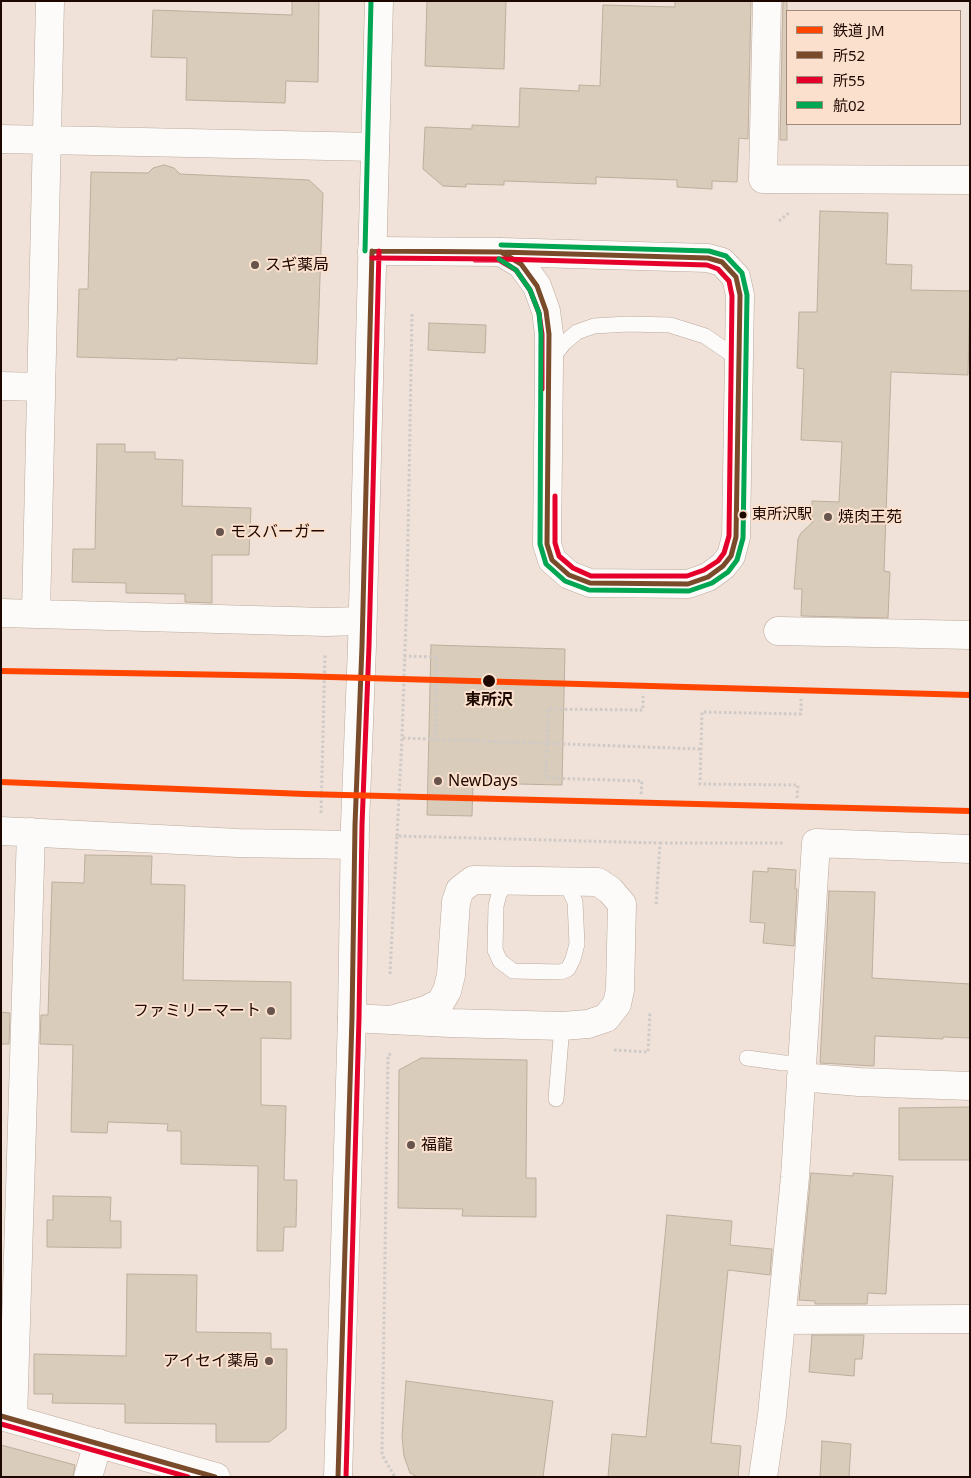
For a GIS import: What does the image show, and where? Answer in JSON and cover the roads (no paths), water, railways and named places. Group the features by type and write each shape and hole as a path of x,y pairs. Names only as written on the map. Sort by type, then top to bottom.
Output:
{"street":[{"path":"36,613 50,1"},
{"path":"338,1477 379,1"},
{"path":"767,1 763,179 970,180"},
{"path":"1,139 375,147"},
{"path":"372,251 501,252 708,258 722,262 736,277 740,295 736,537 731,556 723,566 708,577 688,584 590,583 569,575 552,560 547,544 549,334 546,311 537,286 521,264 501,252"},
{"path":"1,386 41,387"},
{"path":"1,613 326,622 362,634"},
{"path":"778,631 970,635"},
{"path":"1,831 238,843 355,835"},
{"path":"31,832 12,1112 7,1417 216,1477"},
{"path":"763,1477 772,1415 795,1176 816,843 970,849"},
{"path":"352,1018 391,1020 562,1026 588,1024 606,1018 617,1004 620,990 622,904 610,890 598,882 473,880 460,890 456,902 451,975 447,991 440,1003 426,1010 391,1020"},
{"path":"802,1070 859,1082 970,1086"},
{"path":"781,1320 970,1319"},
{"path":"88,1477 98,1443"}],"lane":[{"path":"549,362 564,343 576,332 594,326 628,324 670,325 705,336 740,360"},
{"path":"514,880 504,886 499,894 496,906 495,950 500,961 506,966 513,971 522,972 561,972 568,969 573,959 577,944 575,902 569,889 562,881"},
{"path":"556,1099 562,1026"},
{"path":"747,1058 784,1063 802,1070"}],"rail line":[{"name":"JM","path":"1,671 295,676 970,695"},
{"name":"JM","path":"1,782 305,794 970,811"}],"place":[{"name":"スギ薬局","path":"255,265"},
{"name":"東所沢駅","path":"743,515"},
{"name":"焼肉王苑","path":"828,517"},
{"name":"モスバーガー","path":"220,532"},
{"name":"東所沢","path":"489,681"},
{"name":"NewDays","path":"438,781"},
{"name":"ファミリーマート","path":"271,1011"},
{"name":"福龍","path":"411,1145"},
{"name":"アイセイ薬局","path":"269,1361"}]}
